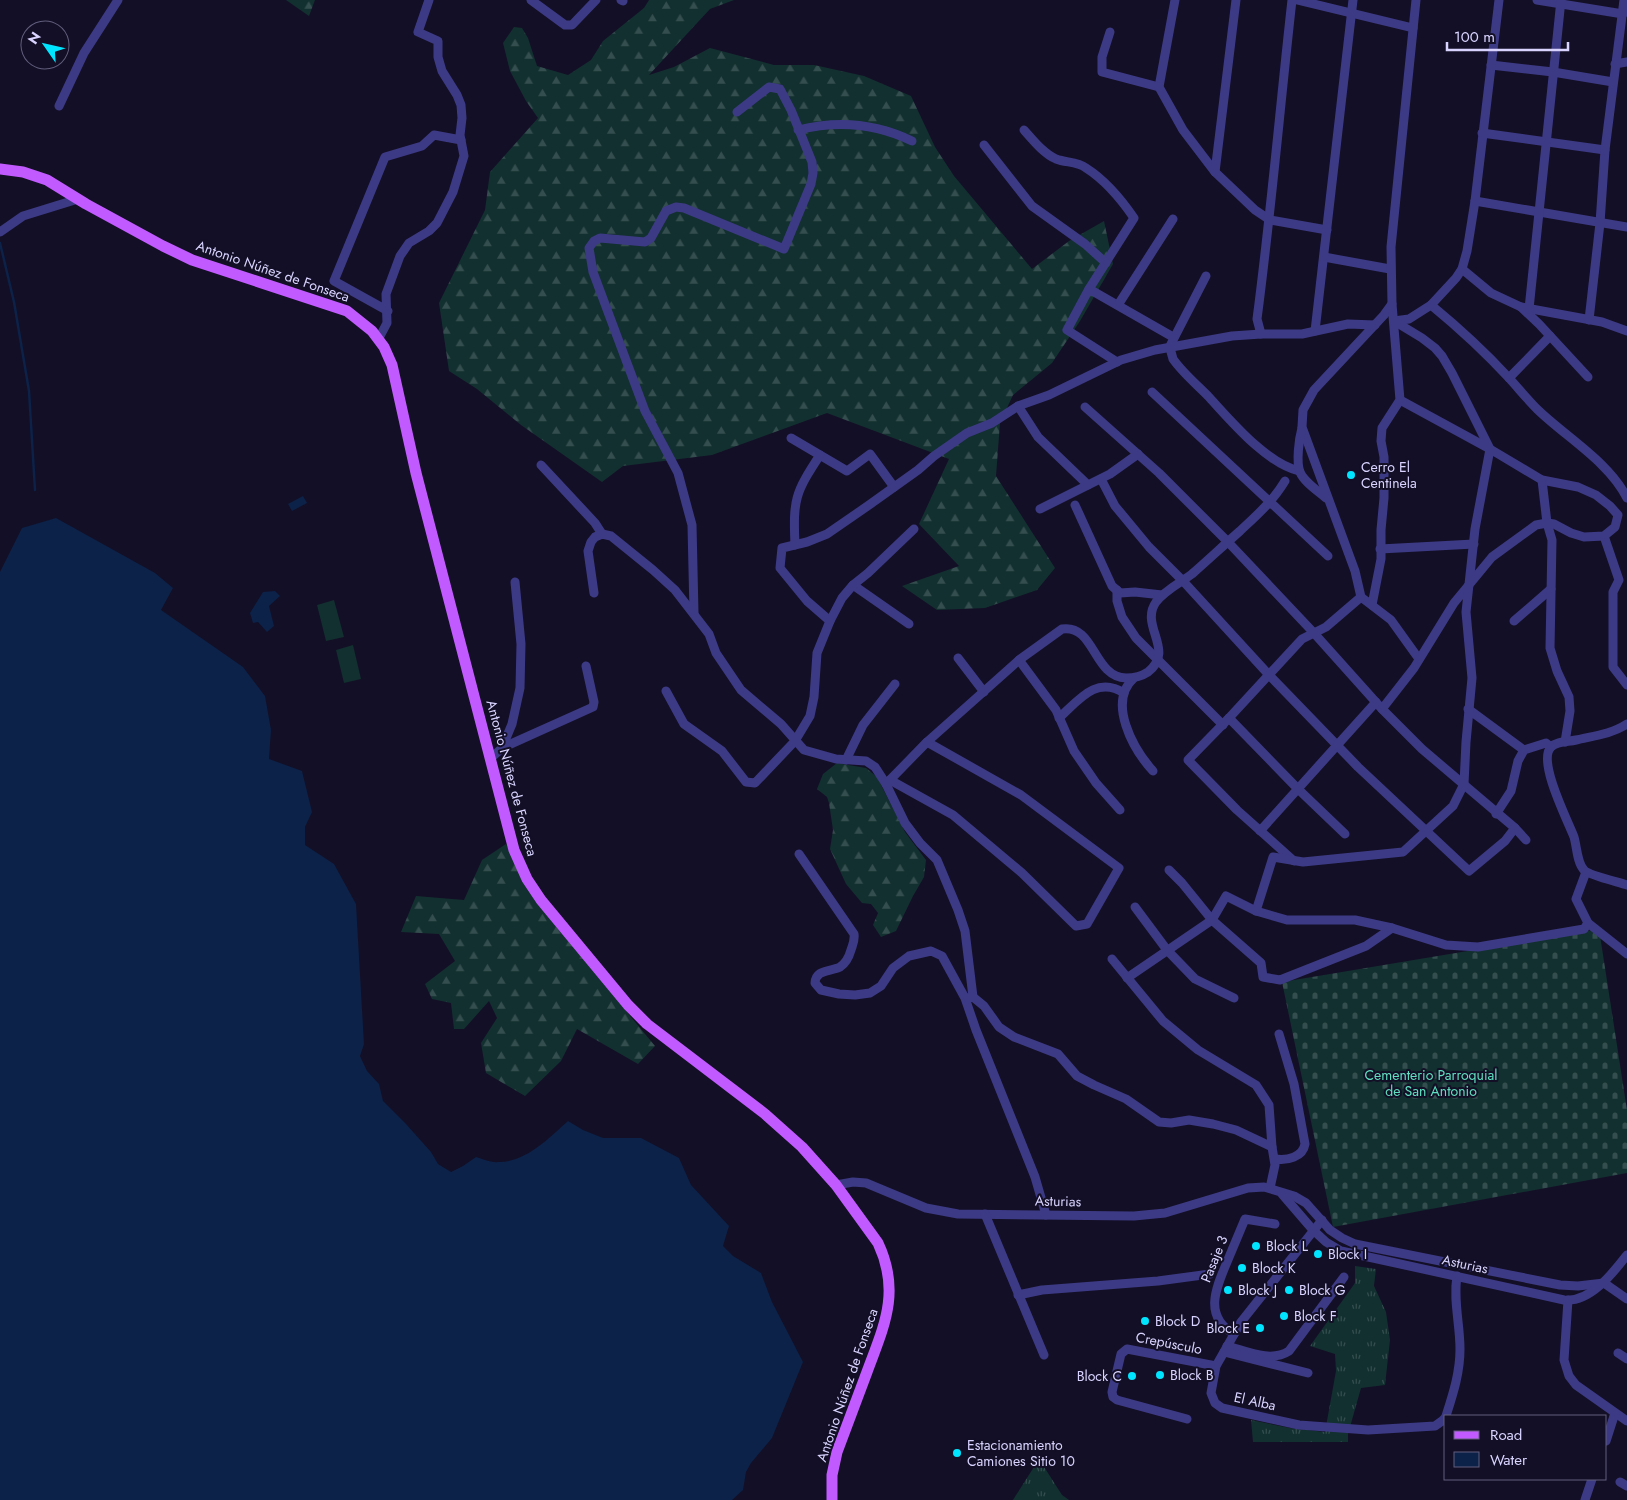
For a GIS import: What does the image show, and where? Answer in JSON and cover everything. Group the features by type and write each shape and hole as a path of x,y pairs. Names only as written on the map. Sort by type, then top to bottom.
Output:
{"main road":[{"name":"Antonio Núñez de Fonseca","path":"0,169 23,172 47,180 163,246 192,260 347,311 365,324 379,338 389,356 395,374 416,473 490,759 514,850 527,879 541,900 638,1015 656,1032 765,1114 802,1147 836,1185 878,1243 885,1260 890,1288 889,1307 884,1326 836,1458 832,1475 832,1500"}],"street":[{"path":"59,106 84,53 118,0"},
{"path":"379,338 385,328 388,311 386,294 400,256 409,243 429,231 437,222 453,192 464,156 461,140 461,105 442,71 438,56 438,41 418,32 429,0"},
{"path":"531,0 565,25 572,25 596,0"},
{"path":"1175,0 1159,87 1183,130 1216,172 1255,210 1270,220 1327,230"},
{"path":"1216,172 1236,0"},
{"path":"1260,334 1257,320 1270,220 1281,91 1292,0"},
{"path":"1296,0 1413,28"},
{"path":"1315,331 1353,0"},
{"path":"1372,605 1381,559 1384,498 1382,428 1400,400 1390,269 1393,216 1416,0"},
{"path":"1394,322 1409,319 1431,305 1462,269 1467,251 1499,0"},
{"path":"1536,0 1561,2 1623,14"},
{"path":"1589,320 1600,223 1604,150 1615,64 1622,27 1624,0"},
{"path":"1525,308 1539,212 1561,2"},
{"path":"1622,27 1627,42"},
{"path":"1110,32 1102,57 1102,72 1159,87"},
{"path":"1615,64 1627,62"},
{"path":"1491,65 1553,72 1613,82"},
{"path":"694,613 692,525 678,473 645,411 593,272 589,248 594,240 600,238 645,242 651,238 666,211 676,207 684,208 784,249 813,179 812,162 791,110 780,89 769,86 737,112"},
{"path":"798,130 825,124 853,124 878,128 912,141"},
{"path":"1024,130 1050,156 1061,161 1077,163 1087,168 1109,187 1134,218 1089,289 1067,330 1117,362"},
{"path":"1482,134 1604,150"},
{"path":"388,311 334,281 385,157 422,146 434,135 461,140"},
{"path":"984,145 1032,206 1086,244 1106,263"},
{"path":"0,232 23,216 78,199"},
{"path":"1474,200 1627,227"},
{"path":"1118,306 1173,219"},
{"path":"1324,257 1390,269"},
{"path":"1462,269 1491,293 1525,308 1589,320 1627,331"},
{"path":"1206,276 1173,337 1170,348 1176,363 1231,421 1272,459 1299,472 1327,498"},
{"path":"1089,289 1173,337"},
{"path":"1299,472 1299,440 1303,410 1314,390 1375,325 1392,304"},
{"path":"1431,305 1454,324 1509,378 1537,409 1608,472 1627,498"},
{"path":"1525,308 1588,377"},
{"path":"1256,911 1273,857 1303,862 1403,852 1453,806 1464,784 1468,709 1472,678 1466,612 1478,513 1490,449 1475,421 1460,386 1442,356 1422,338 1394,322"},
{"path":"830,621 807,600 780,568 782,548 807,542 826,534 967,433 992,423 1018,406 1049,394 1117,362 1155,350 1201,341 1260,334 1302,334 1348,324 1375,325"},
{"path":"1509,378 1550,336"},
{"path":"1152,392 1328,556"},
{"path":"1260,831 1337,747 1414,668 1454,603 1492,557 1536,525 1554,524 1584,537 1604,536 1615,527 1618,515 1596,495 1578,486 1542,480 1400,400"},
{"path":"1018,406 1038,437 1088,485"},
{"path":"1085,407 1138,454 1228,542 1313,632 1379,706 1422,749 1526,840"},
{"path":"1302,427 1354,571 1361,597 1391,620 1419,659"},
{"path":"791,438 847,471 870,454 894,487"},
{"path":"1040,510 1110,474 1138,454"},
{"path":"795,545 793,516 795,499 802,482 820,455"},
{"path":"541,465 595,522 602,534"},
{"path":"1101,479 1121,512 1149,547 1184,580 1269,675 1337,747 1469,871 1505,841 1514,828"},
{"path":"1542,480 1547,523 1552,540 1550,648 1557,671 1569,697 1570,711 1565,742"},
{"path":"888,782 927,742 1019,660 1062,629 1071,629 1083,635 1103,666 1113,675 1123,678 1134,678 1145,674 1158,660 1158,641 1152,627 1151,617 1153,607 1162,595 1184,580 1271,502 1285,481"},
{"path":"1075,505 1107,577 1117,590 1120,593 1162,595"},
{"path":"666,691 684,724 722,751 746,782 755,782 795,741 810,716 814,697 817,653 842,598 853,585 914,529"},
{"path":"594,593 588,551 595,537 602,534 611,536 675,590 709,634 716,653 741,690 781,724 804,750 836,759 866,761 875,767 888,782 905,823 920,843 937,860 958,910 967,941 969,998 976,1030 1035,1177 1046,1215"},
{"path":"1604,536 1623,580 1613,592 1613,667 1627,685"},
{"path":"1380,549 1474,544"},
{"path":"502,748 512,724 520,688 521,644 515,582"},
{"path":"853,585 909,624"},
{"path":"1514,621 1551,589"},
{"path":"1117,590 1120,609 1126,625 1136,638 1346,834"},
{"path":"1294,861 1260,831 1188,760 1302,639 1326,626 1361,597"},
{"path":"958,658 984,692"},
{"path":"1019,660 1056,710 1074,751 1096,783 1120,810"},
{"path":"490,759 502,748 593,707 594,702 586,666"},
{"path":"1134,678 1124,693 1123,711 1131,738 1139,753 1153,771"},
{"path":"846,760 863,725 895,684"},
{"path":"1059,718 1093,689 1108,687 1124,693"},
{"path":"1468,709 1524,750"},
{"path":"1627,724 1615,730 1558,743 1551,747 1546,756 1553,790 1568,822 1582,867 1586,872 1627,885"},
{"path":"888,782 953,814 1022,873 1076,926 1087,924 1119,868 1021,795 927,742"},
{"path":"1496,814 1510,791 1518,761 1524,750 1546,743 1551,747"},
{"path":"799,854 854,934 854,942 847,959 837,968 817,975 815,980 817,988 839,994 855,995 870,993 881,986 893,968 909,956 931,951 939,954 944,959 969,998 984,1006 999,1027 1014,1037 1058,1054 1077,1076 1126,1099 1160,1122 1171,1123 1189,1120 1213,1124 1236,1130 1272,1147"},
{"path":"1169,870 1212,920 1261,963 1263,976 1280,980 1366,946 1392,928"},
{"path":"1586,872 1576,899 1588,923 1627,954"},
{"path":"1127,978 1212,920 1226,896 1256,911 1287,920 1355,920 1392,928 1446,945 1478,947 1584,929 1588,923"},
{"path":"1134,908 1167,950 1195,979 1234,998"},
{"path":"1112,959 1152,1010 1174,1032 1198,1050 1256,1085 1269,1105 1272,1147 1275,1159 1275,1173 1270,1188"},
{"path":"1275,1159 1293,1157 1303,1151 1306,1144 1295,1090 1278,1034"},
{"name":"Asturias","path":"836,1185 853,1182 866,1183 935,1210 958,1214 1134,1216 1155,1215 1174,1211 1258,1186 1294,1196 1306,1203 1336,1234 1355,1244 1560,1285 1578,1286 1604,1283"},
{"name":"Asturias","path":"1281,1193 1295,1207 1312,1230 1334,1246 1354,1255 1568,1300"},
{"path":"986,1214 1044,1355"},
{"name":"Pasaje 3","path":"1234,1334 1223,1326 1216,1314 1214,1297 1216,1287 1245,1219 1275,1224"},
{"name":"El Alba","path":"1322,1220 1312,1230 1241,1322 1216,1366 1211,1389 1215,1403 1222,1408 1299,1425 1368,1430 1435,1426 1444,1419"},
{"path":"1627,1255 1604,1283 1582,1297 1568,1300 1564,1360 1566,1371 1576,1385 1627,1421"},
{"path":"1018,1295 1042,1290 1166,1280 1210,1274"},
{"name":"El Alba","path":"1446,1415 1455,1390 1459,1365 1460,1337 1455,1291 1457,1276"},
{"path":"1226,1349 1271,1357 1289,1351 1344,1277"},
{"path":"1604,1283 1627,1298"},
{"name":"Crepúsculo","path":"1187,1418 1117,1400 1113,1397 1112,1392 1121,1354 1127,1349 1216,1366"},
{"path":"1226,1349 1308,1373"},
{"path":"1618,1353 1627,1359"},
{"path":"1607,1437 1615,1413"},
{"path":"1585,1500 1592,1480"}],"green space":[{"path":"286,0 315,0 309,16"},
{"path":"649,0 734,0 710,9 649,75 674,67 710,48 774,65 814,65 864,76 911,96 935,147 954,176 1032,269 1069,241 1104,221 1113,264 1080,321 1052,363 1013,395 1000,423 996,476 1055,568 1037,590 985,608 937,610 902,586 959,566 919,524 949,459 827,413 712,455 623,466 602,482 521,425 477,389 449,371 439,303 485,210 490,172 538,118 526,101 510,71 503,43 514,27 522,28 528,38 537,66 568,75 591,60 603,41 644,8"},
{"path":"334,600 344,637 326,641 317,605"},
{"path":"353,645 361,679 344,683 336,650"},
{"path":"837,763 866,768 877,777 905,832 926,860 924,877 896,931 881,937 873,925 878,913 871,904 862,903 846,884 830,849 833,830 829,803 827,797 817,789 823,774"},
{"path":"506,844 535,901 655,1046 638,1064 577,1029 561,1061 525,1096 486,1073 481,1043 497,1018 489,1001 464,1029 454,1029 451,1003 432,999 425,984 455,961 439,934 401,932 416,896 464,900 482,860"},
{"name":"Cementerio Parroquial de San Antonio","path":"1599,929 1627,1110 1627,1173 1333,1227 1282,982"},
{"path":"1355,1266 1376,1269 1374,1286 1386,1312 1390,1340 1385,1385 1361,1388 1348,1434 1348,1442 1253,1442 1251,1420 1290,1428 1325,1432 1336,1371 1335,1354 1310,1346 1355,1283"},
{"path":"1039,1459 1062,1495 1069,1500 1013,1500"}],"water":[{"path":"303,496 307,503 292,511 288,504"},
{"path":"56,518 155,573 173,588 161,610 243,667 265,696 271,730 269,759 302,771 312,812 305,827 305,845 334,864 356,904 364,1044 360,1056 367,1071 379,1084 383,1101 431,1152 438,1164 451,1172 476,1157 496,1162 509,1161 528,1154 568,1121 583,1130 603,1138 641,1138 679,1158 691,1185 729,1226 723,1246 733,1256 761,1273 772,1302 803,1362 772,1438 751,1463 746,1472 743,1490 732,1500 0,1500 0,572 22,528"},
{"path":"275,591 280,596 269,606 274,626 267,632 258,622 253,623 250,613 263,592"}],"waterway":[{"path":"0,243 14,302 29,391 35,490"}],"place":[{"name":"Cerro El Centinela","path":"1351,475"},
{"name":"Block L","path":"1256,1246"},
{"name":"Block I","path":"1318,1254"},
{"name":"Block K","path":"1242,1268"},
{"name":"Block J","path":"1228,1290"},
{"name":"Block G","path":"1289,1290"},
{"name":"Block F","path":"1284,1316"},
{"name":"Block D","path":"1145,1321"},
{"name":"Block E","path":"1260,1328"},
{"name":"Block B","path":"1160,1375"},
{"name":"Block C","path":"1132,1376"},
{"name":"Estacionamiento Camiones Sitio 10","path":"957,1453"}]}
